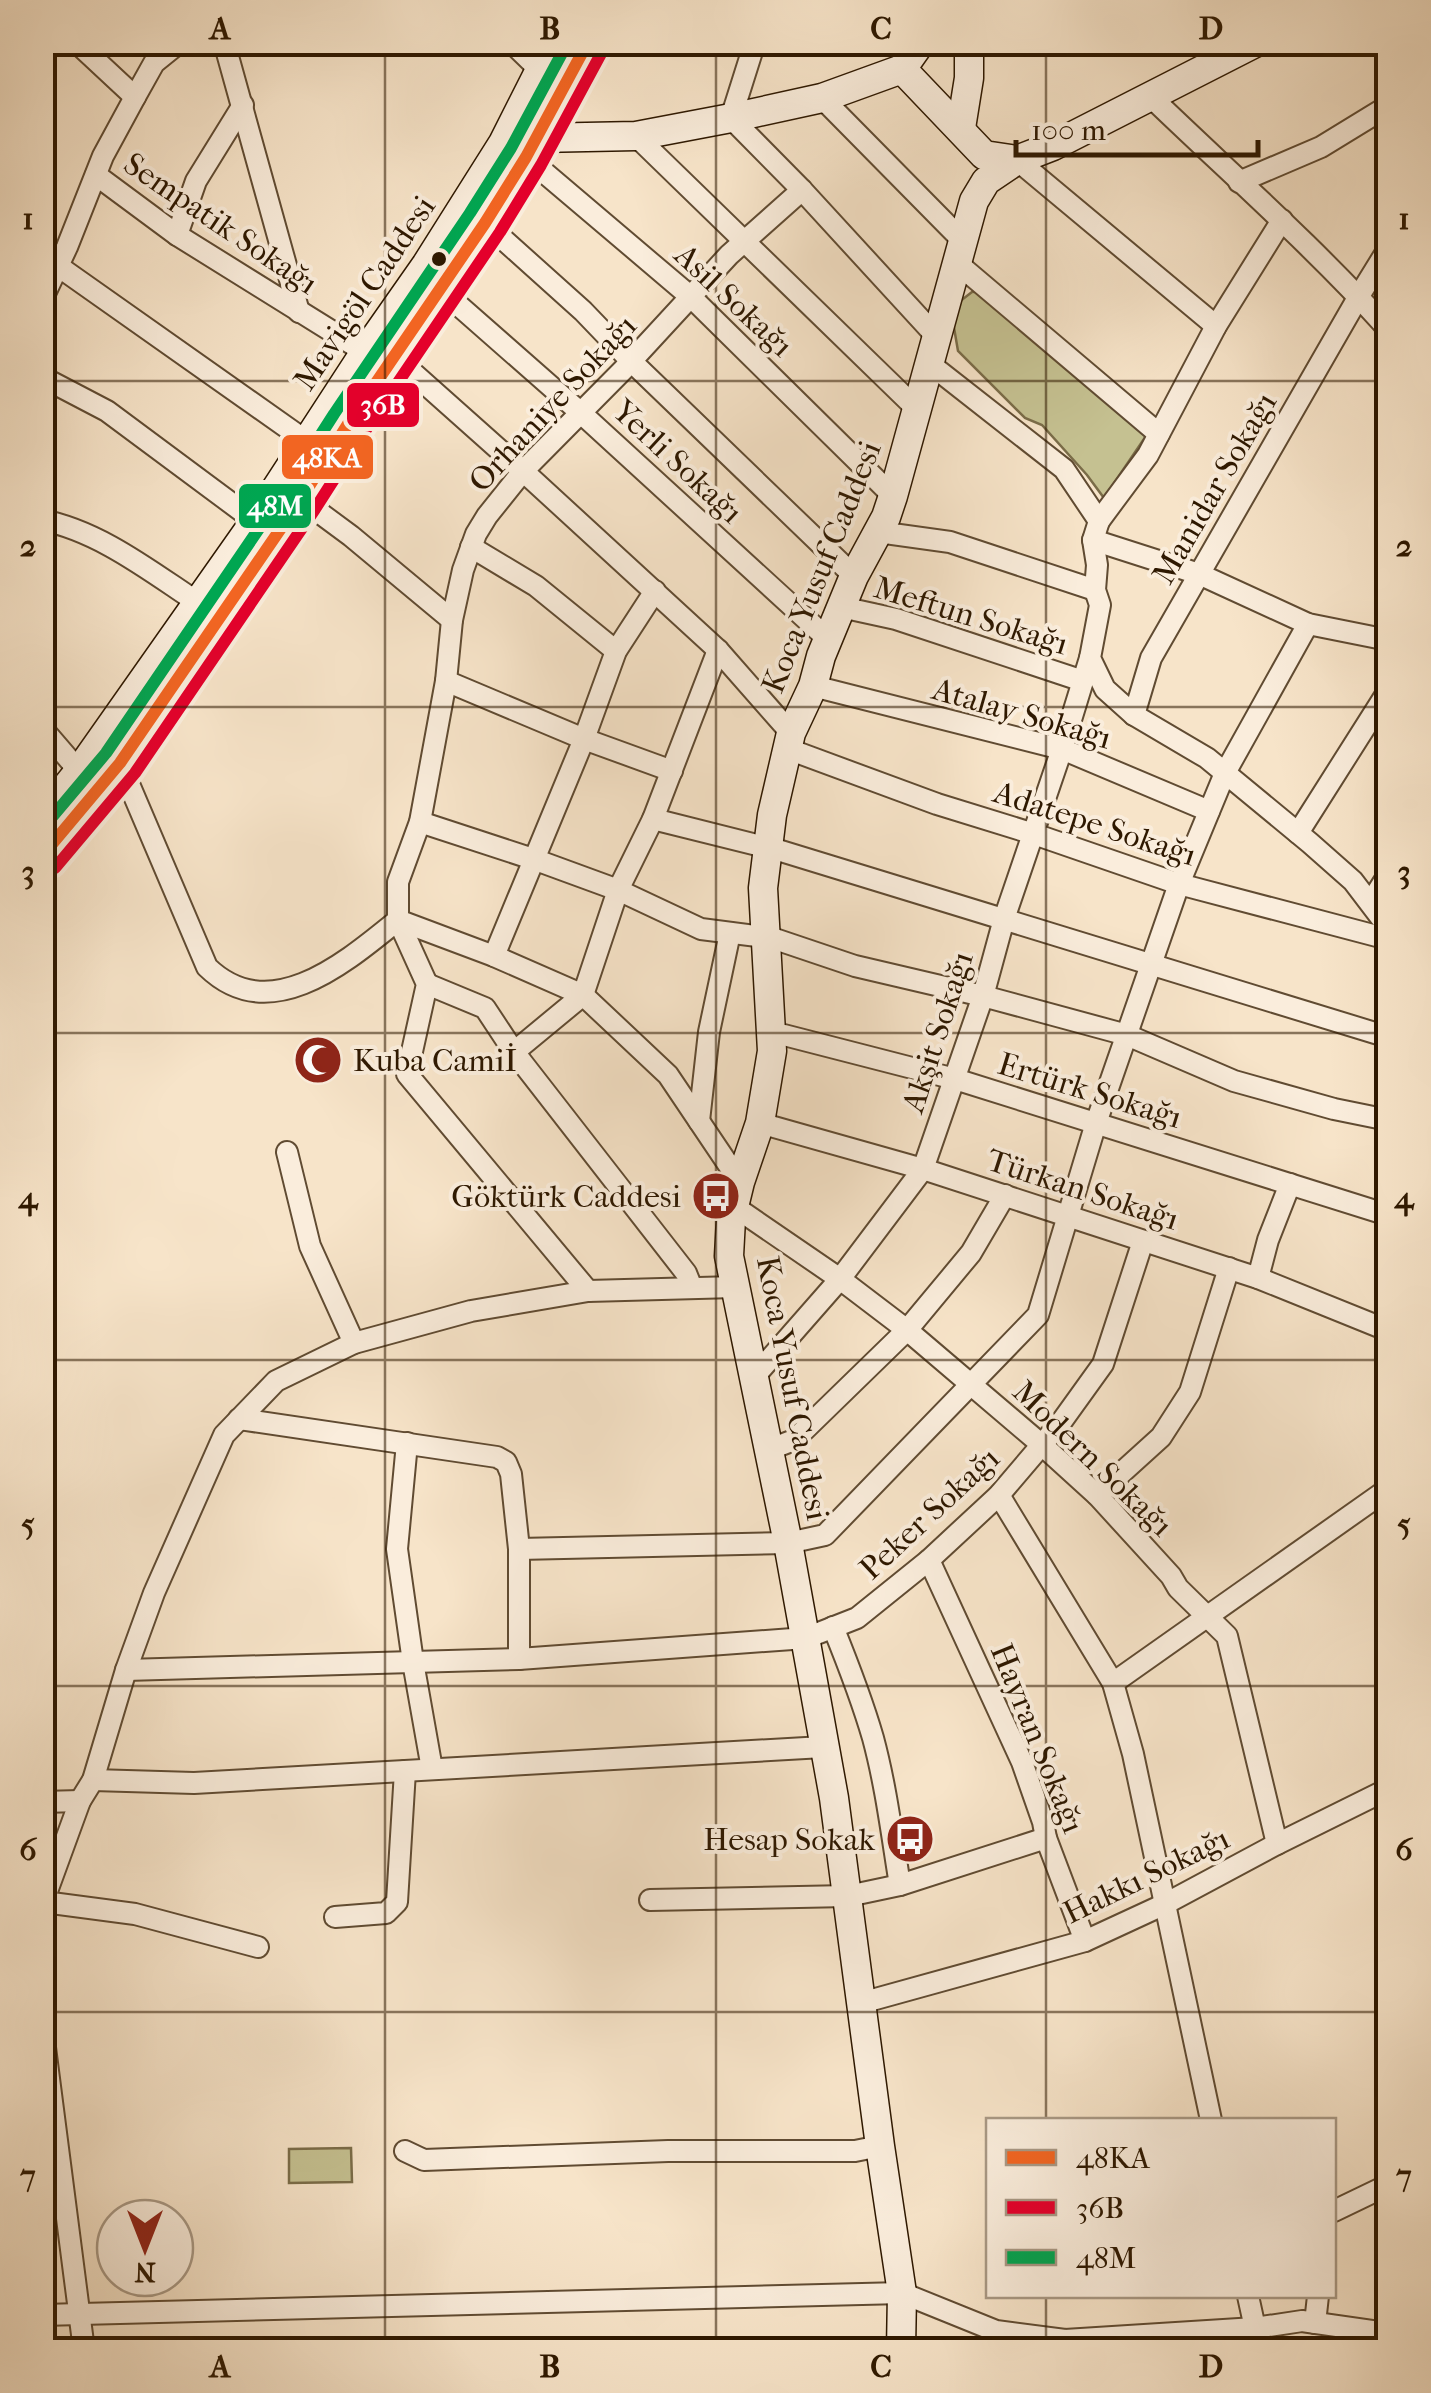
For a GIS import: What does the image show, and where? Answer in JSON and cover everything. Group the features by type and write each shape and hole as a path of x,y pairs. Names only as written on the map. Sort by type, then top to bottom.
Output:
{"street":[{"path":"76,42 135,97"},
{"path":"42,300 135,97 154,63 180,42"},
{"path":"224,42 298,312"},
{"path":"511,42 540,70"},
{"name":"Mavigöl Caddesi","path":"42,816 79,771 255,521 474,192 525,141 540,70 554,42"},
{"name":"Mavigöl Caddesi","path":"42,857 120,763 302,499 485,223 525,141 588,42"},
{"path":"731,118 755,42"},
{"path":"525,141 636,136 822,98 902,69 921,42"},
{"path":"961,128 970,42"},
{"path":"902,69 961,128 985,168 1053,146 1257,42"},
{"path":"1151,97 1282,220 1388,329"},
{"path":"822,98 960,252 1159,434"},
{"path":"177,236 196,181 243,105"},
{"path":"1240,182 1321,147 1388,106"},
{"path":"731,118 936,336"},
{"path":"636,136 918,410"},
{"name":"Asil Sokağı","path":"525,141 893,496"},
{"path":"1017,160 1216,326"},
{"name":"Koca Yusuf Caddesi","path":"901,2350 902,2293 834,1798 788,1543 728,1256 731,1219 760,1123 772,1051 763,888 772,816 790,741 820,656 893,496 985,168"},
{"name":"Sempatik Sokağı","path":"96,175 177,236 365,352"},
{"name":"Orhaniye Sokağı","path":"398,920 398,882 420,822 463,570 487,516 524,470 690,297 802,190"},
{"path":"1096,530 1148,455 1216,326 1282,220"},
{"path":"485,223 584,311 854,576"},
{"name":"Manidar Sokağı","path":"1134,715 1151,658 1388,249"},
{"path":"58,266 306,441"},
{"name":"Yerli Sokağı","path":"440,290 829,640"},
{"path":"394,356 718,650 790,741"},
{"path":"930,364 1064,470 1096,530 1308,624 1388,640"},
{"path":"42,377 107,411 255,521"},
{"path":"302,499 452,620"},
{"path":"42,520 56,522 104,544 198,602"},
{"name":"Akşit Sokağı","path":"754,1378 840,1279 923,1169 984,996 1004,919 1090,658 1100,605 1095,590 1096,530"},
{"path":"878,532 950,542 1095,590"},
{"path":"471,546 536,586 616,651"},
{"path":"494,956 584,740 616,651 654,591"},
{"name":"Meftun Sokağı","path":"841,608 896,619 1083,681"},
{"path":"519,1550 788,1543 818,1537 829,1532 1038,1315 1096,1123 1179,884 1225,773 1308,624"},
{"path":"514,1052 584,996 618,890 653,819 718,650"},
{"path":"1090,658 1105,689 1134,715 1208,758 1298,832 1353,882 1388,928"},
{"path":"446,681 584,740 672,772"},
{"name":"Atalay Sokağı","path":"812,686 1062,750 1209,812"},
{"path":"1298,832 1388,691"},
{"path":"42,728 79,771"},
{"name":"Adatepe Sokağı","path":"790,741 937,804 1179,884 1388,939"},
{"path":"120,763 207,967 223,980 254,992 292,990 347,962 398,920"},
{"path":"653,819 768,848 1388,1037"},
{"path":"420,822 618,890 701,929 766,937 855,966 1127,1035 1234,1081 1388,1120"},
{"path":"1371,902 1388,875"},
{"path":"398,920 584,996 668,1076 699,1121 737,1195"},
{"path":"398,920 427,984 407,1074 588,1291"},
{"path":"699,1121 710,1032 730,933"},
{"path":"427,984 486,1008 514,1052 686,1273 692,1288"},
{"name":"Ertürk Sokağı","path":"771,1034 955,1079 1388,1214"},
{"name":"Türkan Sokağı","path":"760,1123 923,1169 1068,1216 1258,1278 1385,1326"},
{"path":"287,1152 310,1246 354,1343"},
{"path":"1258,1278 1290,1184"},
{"name":"Modern Sokağı","path":"737,1195 908,1330 1042,1445 1096,1495 1227,1636 1276,1844"},
{"path":"768,1450 794,1440 908,1330 970,1253 1005,1196"},
{"name":"Peker Sokağı","path":"126,1670 519,1659 806,1638 857,1618 929,1560 999,1495 1042,1445 1103,1364 1144,1241"},
{"path":"1096,1495 1161,1438 1190,1392 1228,1268"},
{"path":"258,1946 135,1914 43,1903 80,1802 93,1780 154,1593 224,1435 276,1380 354,1343 471,1310 588,1291 735,1288"},
{"path":"239,1419 497,1456 506,1462 511,1474 519,1550 519,1659"},
{"path":"407,1444 396,1548 432,1769"},
{"path":"1113,1683 1388,1489"},
{"path":"999,1495 1113,1683 1134,1754 1211,2118"},
{"name":"Hayran Sokağı","path":"929,1560 1022,1762 1085,1942"},
{"path":"833,1627 872,1738 886,1794 900,1884"},
{"path":"93,1780 194,1784 823,1747"},
{"path":"335,1917 386,1913 397,1902 405,1770"},
{"name":"Hakkı Sokağı","path":"861,2003 1085,1942 1388,1789"},
{"path":"42,1802 80,1802"},
{"path":"650,1900 848,1896 900,1884 1046,1838"},
{"path":"42,1992 47,2102 84,2350"},
{"path":"404,2151 424,2160 668,2151 855,2151 880,2146"},
{"path":"1336,2210 1388,2186"},
{"path":"42,2315 902,2293 996,2332 1065,2340 1143,2343 1302,2321 1388,2338"},
{"path":"1248,2298 1255,2328"},
{"path":"1315,2322 1318,2298"}],"shaded area":[{"path":"986,291 1146,436 1104,498 1042,425 1025,418 958,351 952,316 959,302 972,292"},
{"path":"351,2148 352,2182 289,2183 289,2149"}],"transit line":[{"name":"48M","path":"42,829 106,753 286,489 470,213 511,148 568,42"},
{"name":"48KA","path":"42,856 120,763 301,499 485,223 588,42"},
{"name":"36B","path":"55,868 135,773 315,509 500,232 603,50"}],"place":[{"name":"Kuba Camiİ","path":"318,1060"},
{"name":"Göktürk Caddesi","path":"716,1196"},
{"name":"Hesap Sokak","path":"910,1839"}]}
